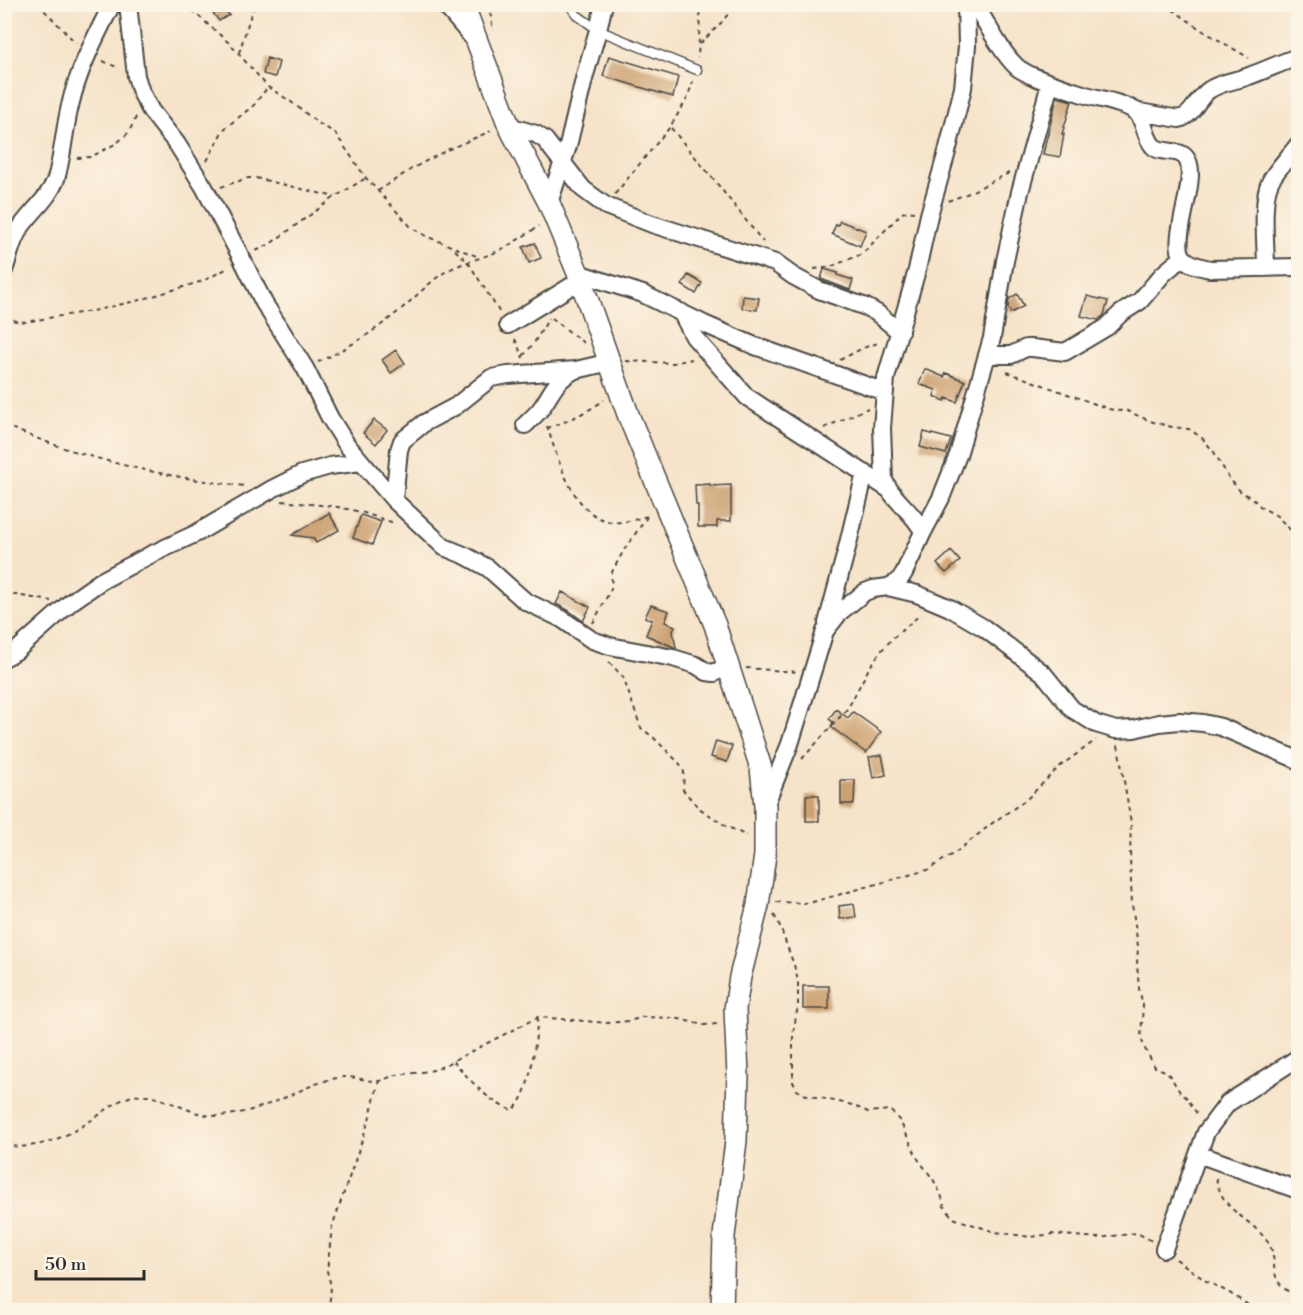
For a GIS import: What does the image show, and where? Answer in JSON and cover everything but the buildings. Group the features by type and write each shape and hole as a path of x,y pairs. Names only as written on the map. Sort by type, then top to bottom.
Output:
{"street":[{"path":"4,270 13,239 50,192 56,179 77,80 112,4"},
{"path":"128,4 136,76 151,111 177,144 201,182 264,303 305,368 330,418 347,444 393,500 444,547 488,568 525,601 562,619 589,638 610,646 673,658 696,665 707,672 714,673 728,666"},
{"path":"444,4 478,45"},
{"path":"463,4 508,125 552,209 580,276 629,417 715,626 761,768 765,806 763,900 740,977 735,1009 738,1075 736,1141 724,1236 722,1311"},
{"path":"552,209 604,4"},
{"path":"887,488 883,472 882,428 886,378 917,270 930,211 963,88 967,46 966,4"},
{"path":"975,4 1006,54 1019,69 1050,84 1134,111 1179,119 1186,117 1207,91 1299,57"},
{"path":"825,631 840,612 865,592 888,587 898,582 941,498 958,455 992,338 1005,261 1050,84"},
{"path":"1134,111 1140,117 1154,147 1182,154 1190,167 1179,246 1183,257 1190,263 1204,268 1299,267"},
{"path":"508,125 536,134 545,140 583,189 606,206 652,224 774,263 819,290 872,310 898,335"},
{"path":"1266,268 1265,209 1268,185 1299,145"},
{"path":"986,359 1011,355 1026,348 1065,352 1107,327 1120,314 1140,301 1163,274 1183,257"},
{"path":"580,276 643,294 755,346 884,396"},
{"path":"508,325 580,276"},
{"path":"681,312 694,337 747,397 887,488 916,519 923,532"},
{"path":"525,425 541,409 551,391 564,376 608,357"},
{"path":"393,500 399,450 402,441 410,433 456,406 490,378 576,369"},
{"path":"4,658 16,651 71,602 101,581 197,533 302,474 330,466 361,462"},
{"path":"765,806 790,744 825,631 865,472"},
{"path":"888,587 917,594 950,608 984,628 1043,674 1072,709 1083,717 1113,730 1134,729 1179,721 1203,723 1236,732 1299,760"},
{"path":"1164,1249 1203,1156 1206,1132 1228,1103 1299,1058"},
{"path":"1203,1156 1299,1190"}],"lane":[{"path":"569,4 577,15 598,30 697,70"}],"path":[{"path":"185,4 217,32 268,87 335,133 366,178 412,228 453,248 479,257"},
{"path":"239,54 256,4"},
{"path":"606,206 670,127 687,99 697,70 700,45 698,4"},
{"path":"700,45 736,4"},
{"path":"1165,4 1200,29 1267,69"},
{"path":"268,87 254,105 223,130 201,182 222,187 248,178 256,178 335,198"},
{"path":"60,160 91,156 117,143 129,132 135,120 141,92"},
{"path":"378,191 413,168 447,150 508,125"},
{"path":"670,127 760,237 774,263"},
{"path":"793,276 822,267 830,267 862,254 902,213 930,211 1028,165"},
{"path":"4,319 25,322 98,310 203,281 270,244 366,178"},
{"path":"305,368 334,355 392,317 430,282 446,272 515,242 552,209"},
{"path":"523,356 534,344 550,316 589,347 608,357 647,363 673,363 710,355"},
{"path":"821,370 863,348 898,335"},
{"path":"986,359 1109,409 1125,410 1150,421 1189,429 1202,438 1214,452 1229,478 1241,492 1277,516 1299,538"},
{"path":"547,428 558,425 602,402 618,385"},
{"path":"806,436 884,396"},
{"path":"541,409 561,467 579,501 596,516 608,521 626,522 648,516 624,550 612,572 611,589 589,638 623,677 642,728 680,764 684,772 683,790 699,808 726,826 765,846"},
{"path":"4,425 59,446 117,464 196,481 272,489"},
{"path":"257,499 338,507 403,526"},
{"path":"4,592 43,600 71,602"},
{"path":"796,764 848,708 880,652 935,602"},
{"path":"728,666 811,674"},
{"path":"763,900 809,903 927,870 955,854 995,821 1026,800 1059,767 1113,730 1131,823 1132,904 1138,946 1139,989 1143,1005 1141,1036 1155,1067 1170,1076 1180,1092 1187,1098 1206,1132"},
{"path":"763,900 779,924 798,981 798,1006 793,1033 793,1082 797,1090 802,1094 852,1105 868,1112 890,1110 900,1121 918,1159 933,1179 944,1206 953,1218 995,1232 1030,1237 1059,1234 1098,1238 1137,1233 1164,1249 1194,1274 1260,1311"},
{"path":"4,1146 38,1145 58,1139 89,1122 117,1102 131,1097 156,1097 192,1112 214,1116 233,1115 284,1098 316,1084 343,1077 379,1081 395,1075 421,1073 437,1069 538,1017 608,1023 654,1017 716,1025 723,1022 735,1009"},
{"path":"453,1061 492,1100 513,1110 518,1106 526,1088 534,1058 538,1017"},
{"path":"328,1311 331,1286 327,1271 332,1227 369,1120 379,1081"},
{"path":"1203,1156 1214,1172 1221,1196 1229,1207 1266,1240 1272,1249 1278,1280 1299,1300"}]}
